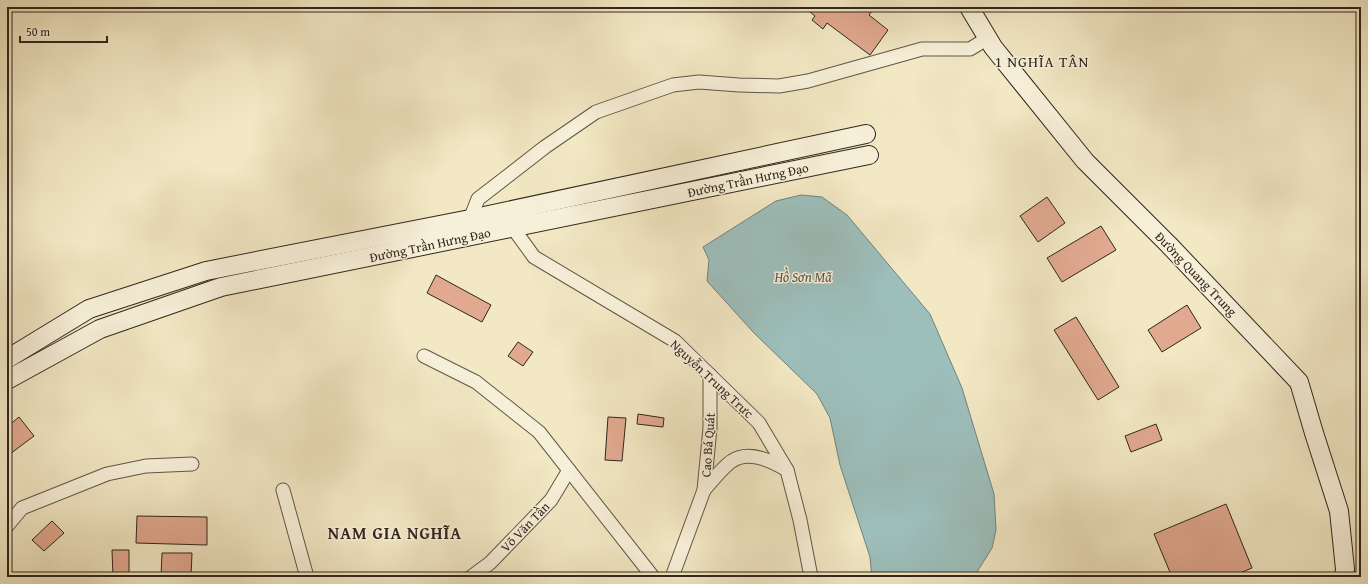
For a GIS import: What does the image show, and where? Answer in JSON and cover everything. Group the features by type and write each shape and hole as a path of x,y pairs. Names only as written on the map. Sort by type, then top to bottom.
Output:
{"street":[{"name":"Đường Quang Trung","path":"969,7 993,47 1085,162 1169,245 1299,382 1339,511 1345,569 1344,577"},
{"path":"470,219 478,199 545,147 596,112 673,85 699,82 739,86 779,86 808,81 922,49 970,49 988,38"},
{"name":"Đường Trần Hưng Đạo","path":"7,359 89,309 206,271 470,219 866,134"},
{"name":"Đường Trần Hưng Đạo","path":"7,380 100,329 220,287 869,155"},
{"path":"729,164 733,183"},
{"path":"509,210 513,228"},
{"name":"Nguyễn Trung Trực","path":"513,228 534,257 675,342 760,423 787,470 800,520 811,577"},
{"path":"26,347 36,364"},
{"path":"424,356 476,382 539,432 653,577"},
{"name":"Cao Bá Quát","path":"672,577 704,490 710,428 710,375"},
{"name":"Cao Bá Quát","path":"704,490 732,461 749,455 777,464 787,470"},
{"path":"7,526 22,508 107,474 146,466 192,464"},
{"name":"Võ Văn Tần","path":"471,577 490,563 551,500 570,470"},
{"path":"283,490 307,577"}],"water":[{"name":"Hồ Sơn Mã","path":"801,195 822,197 847,215 930,314 962,388 994,494 996,530 992,548 977,572 976,577 872,577 870,557 840,465 830,418 817,394 754,333 707,281 709,260 703,247 776,201"}],"building":[{"path":"804,7 867,7 872,11 869,15 888,30 870,55 827,23 823,29 812,20 815,16"},
{"path":"1047,197 1065,223 1038,242 1020,216"},
{"path":"1101,226 1116,250 1062,282 1047,258"},
{"path":"436,275 491,305 482,322 427,293"},
{"path":"1187,305 1201,328 1162,352 1148,330"},
{"path":"1076,317 1119,387 1098,400 1054,330"},
{"path":"518,342 533,352 523,366 508,356"},
{"path":"638,414 664,418 663,427 637,424"},
{"path":"19,417 34,436 10,454 7,450 7,427"},
{"path":"608,417 626,418 622,461 605,460"},
{"path":"1156,424 1162,440 1131,452 1125,436"},
{"path":"1226,504 1252,568 1230,577 1172,577 1154,534"},
{"path":"137,516 207,517 207,545 136,543"},
{"path":"52,521 64,533 44,551 32,540"},
{"path":"112,550 129,550 129,577 113,577"},
{"path":"162,553 192,553 191,577 161,577"}],"district":[{"name":"1 NGHĨA TÂN","path":"1042,61"},
{"name":"NAM GIA NGHĨA","path":"395,532"}]}
